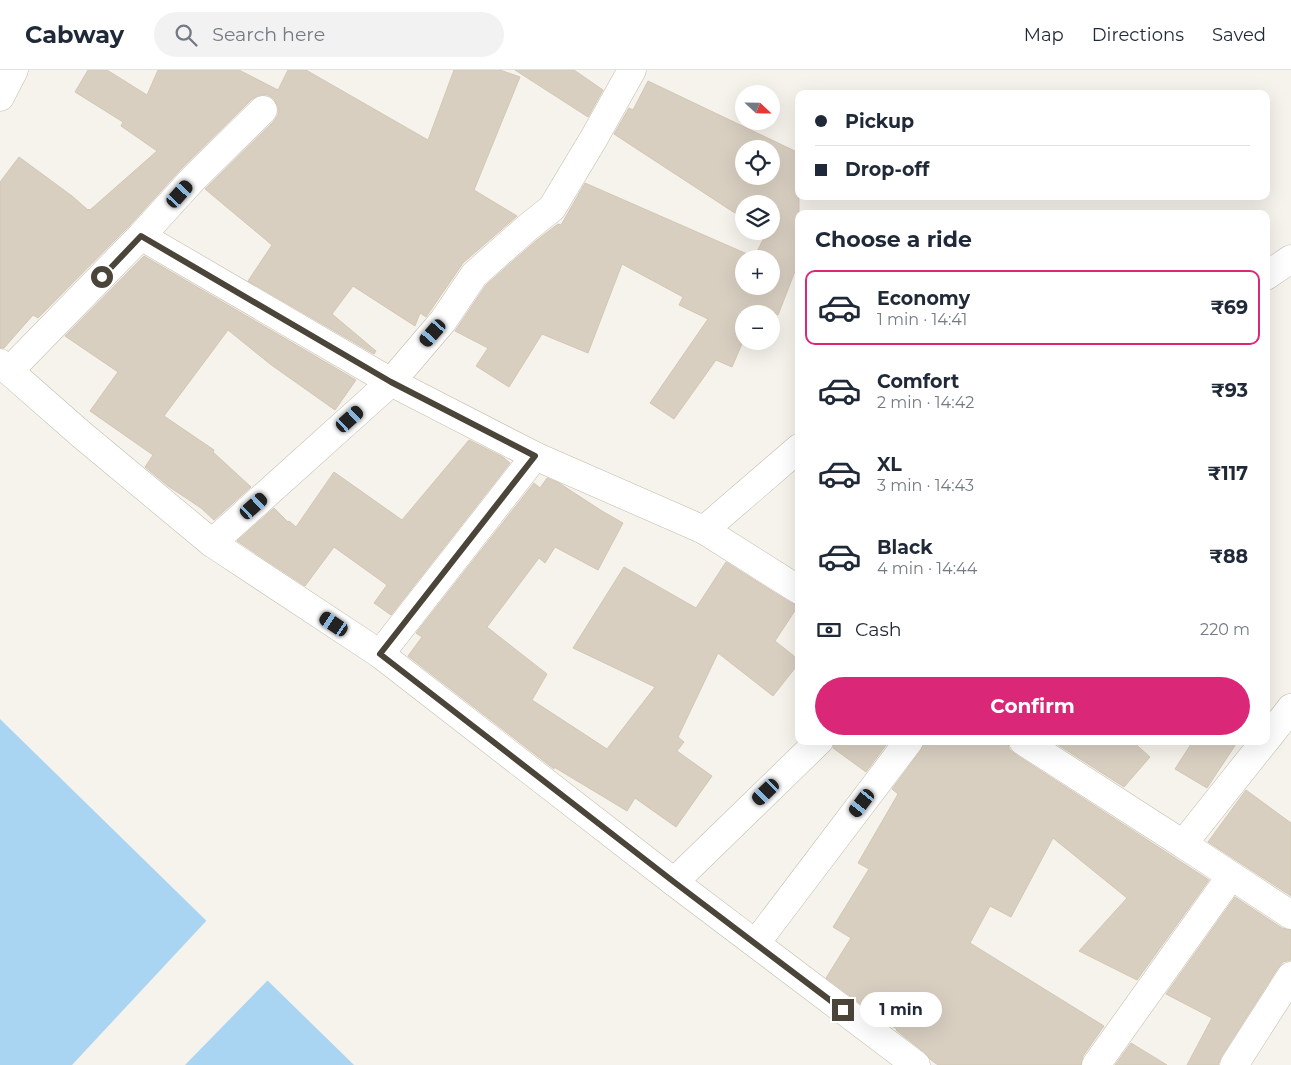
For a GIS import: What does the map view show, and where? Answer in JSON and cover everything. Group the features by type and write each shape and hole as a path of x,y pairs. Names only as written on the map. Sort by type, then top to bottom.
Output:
{"street":[{"path":"0,97 14,70"},
{"path":"212,542 391,382 444,321 474,275 552,208 632,70"},
{"path":"263,110 192,180 141,236 4,367 82,436 212,542 380,654 674,882 916,1065"},
{"path":"141,236 391,382 535,456 704,530 795,587"},
{"path":"1270,273 1291,259"},
{"path":"704,530 795,451"},
{"path":"380,654 535,456"},
{"path":"1270,735 1291,708"},
{"path":"674,882 815,745"},
{"path":"756,943 906,745"},
{"path":"1029,745 1291,914"},
{"path":"1183,844 1262,745"},
{"path":"1096,1065 1231,876"},
{"path":"1234,1065 1291,976"}],"water":[{"path":"0,719 354,1065 0,1065"}],"pier":[{"path":"208,919 269,979 185,1065 72,1065"}],"building":[{"path":"88,70 107,70 147,95 158,70 239,70 278,90 288,70 306,70 428,140 454,70 500,70 520,77 474,190 517,216 463,263 426,317 420,313 415,326 353,286 332,314 376,351 374,354 248,281 272,245 205,189 278,115 278,107 274,99 268,95 260,95 252,99 181,169 130,225 38,318 33,315 4,348 0,348 0,182 19,157 90,210 157,151 121,126 123,122 75,92"},
{"path":"515,70 574,70 603,90 588,117"},
{"path":"648,81 735,122 735,130 751,130 772,140 735,140 735,185 780,185 780,144 795,151 795,200 799,200 799,210 795,210 795,271 780,310 780,305 735,305 735,350 739,350 732,367 716,360 674,419 650,403 708,319 679,305 683,297 622,264 588,353 542,334 509,387 476,366 488,348 455,331 486,285 537,240 558,224 561,225 585,183 738,250 735,250 735,295 780,295 780,250 758,250 763,240 780,240 780,195 735,195 735,213 614,134 629,108 633,110"},
{"path":"144,256 356,380 335,410 270,364 228,330 164,416 214,450 213,452 251,487 214,520 201,508 168,486 145,467 153,455 90,411 118,372 65,336"},
{"path":"469,440 503,457 510,463 391,615 374,603 387,585 334,547 305,586 237,541 274,508 296,527 334,472 402,520"},
{"path":"547,478 559,483 623,523 598,570 555,547 545,563 539,558 487,627 547,674 532,700 607,749 655,687 573,648 624,567 696,608 726,562 795,605 795,611 775,641 795,657 795,668 773,696 718,653 678,737 684,742 677,751 712,776 676,827 635,798 627,811 554,767 554,769 408,656 422,637 416,633 534,483 540,488"},
{"path":"833,745 886,745 866,772 833,748"},
{"path":"923,745 1008,745 1009,749 1015,754 1209,880 1137,980 1079,951 1127,898 1053,838 1011,917 990,906 970,943 1104,1026 1083,1056 1081,1065 938,1065 897,1029 826,978 851,938 833,927 869,869 858,863 898,794 892,789"},
{"path":"1058,745 1136,745 1150,757 1124,787"},
{"path":"1190,745 1235,745 1207,788 1175,769"},
{"path":"1246,790 1291,823 1291,896 1208,842"},
{"path":"1235,897 1282,928 1291,930 1291,960 1283,962 1278,968 1221,1057 1218,1065 1187,1065 1212,1018 1166,994"},
{"path":"1131,1043 1167,1065 1115,1065"}],"route":[{"path":"102,277 141,236 391,382 535,456 380,654 674,882 843,1010"}]}
